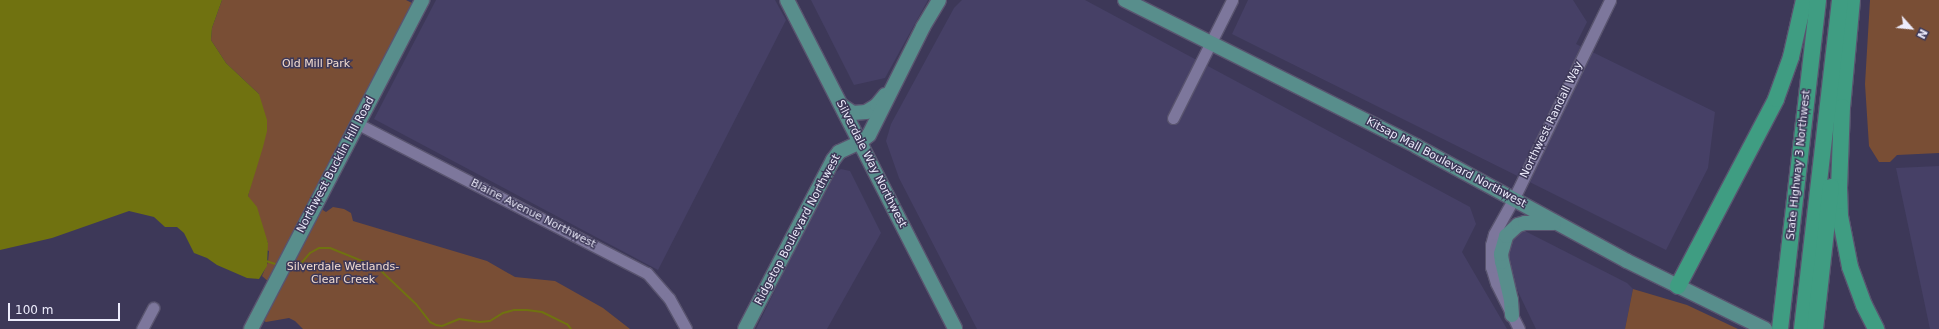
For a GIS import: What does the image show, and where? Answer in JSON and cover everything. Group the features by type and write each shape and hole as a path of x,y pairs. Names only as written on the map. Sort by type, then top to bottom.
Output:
{"highway":[{"path":"1678,286 1776,99 1791,57 1804,0"},
{"name":"State Highway 3 Northwest","path":"1780,329 1818,0"},
{"name":"State Highway 3 Northwest","path":"1802,329 1840,0"},
{"path":"1815,329 1832,177 1842,107 1852,0"},
{"path":"1842,107 1839,187 1842,230 1850,267 1858,292 1876,329"}],"main road":[{"name":"Northwest Bucklin Hill Road","path":"251,329 422,0"},
{"name":"Silverdale Way Northwest","path":"787,0 955,329"},
{"path":"860,142 871,132 925,23 939,0"},
{"name":"Kitsap Mall Boulevard Northwest","path":"1125,0 1410,142 1627,261 1763,328"},
{"path":"841,105 853,113 866,112 877,105 898,77"},
{"name":"Ridgetop Boulevard Northwest","path":"745,329 832,160 839,152 860,142"},
{"path":"1512,315 1511,300 1501,254 1506,236 1518,225 1525,223 1558,223"}],"street":[{"path":"1173,118 1232,0"},
{"name":"Northwest Randall Way","path":"1519,329 1496,283 1490,254 1494,234 1514,198 1610,0"},
{"name":"Blaine Avenue Northwest","path":"358,124 647,273 669,298 686,329"},
{"path":"142,329 153,308"}],"shaded area":[{"path":"0,0 222,0 212,28 211,40 226,63 259,94 267,120 267,131 263,147 248,196 257,207 268,243 267,266 259,279 247,278 194,253 184,233 177,227 165,227 154,217 129,211 52,238 0,250"},
{"path":"436,0 775,0 786,20 658,270 374,119"},
{"path":"811,0 928,0 885,78 854,85"},
{"path":"962,0 1085,0 1470,207 1476,224 1462,252 1507,329 977,329 899,178 886,141 891,124 954,8"},
{"path":"1248,0 1573,0 1587,22 1576,44 1715,112 1708,168 1666,250 1232,34"},
{"path":"1939,166 1939,329 1930,329 1896,168"},
{"path":"841,169 850,171 881,233 827,329 756,329 831,175"},
{"path":"1525,231 1627,283 1633,289 1625,329 1536,329 1507,269 1506,259 1512,238 1518,233"}],"green space":[{"path":"222,0 406,0 418,6 315,205 326,212 333,207 344,209 351,213 353,221 487,261 515,277 555,281 603,308 630,329 303,329 295,321 289,318 266,322 257,317 270,283 262,276 268,262 269,251 266,250 268,243 248,196 252,180 259,94 226,63 211,40 212,28"},
{"path":"1870,0 1939,0 1939,153 1897,155 1890,162 1879,162 1869,146 1865,84"},
{"path":"1633,289 1687,305 1738,329 1625,329"}],"waterway":[{"path":"288,268 297,268 310,253 319,248 330,248 377,267 416,304 430,322 436,325 442,326 459,319 480,322 490,321 503,313 514,310 527,310 542,312 567,324 571,329"},
{"path":"266,261 278,265"}],"park label":[{"name":"Old Mill Park","path":"316,64"},
{"name":"Silverdale Wetlands- Clear Creek","path":"343,274"}]}
